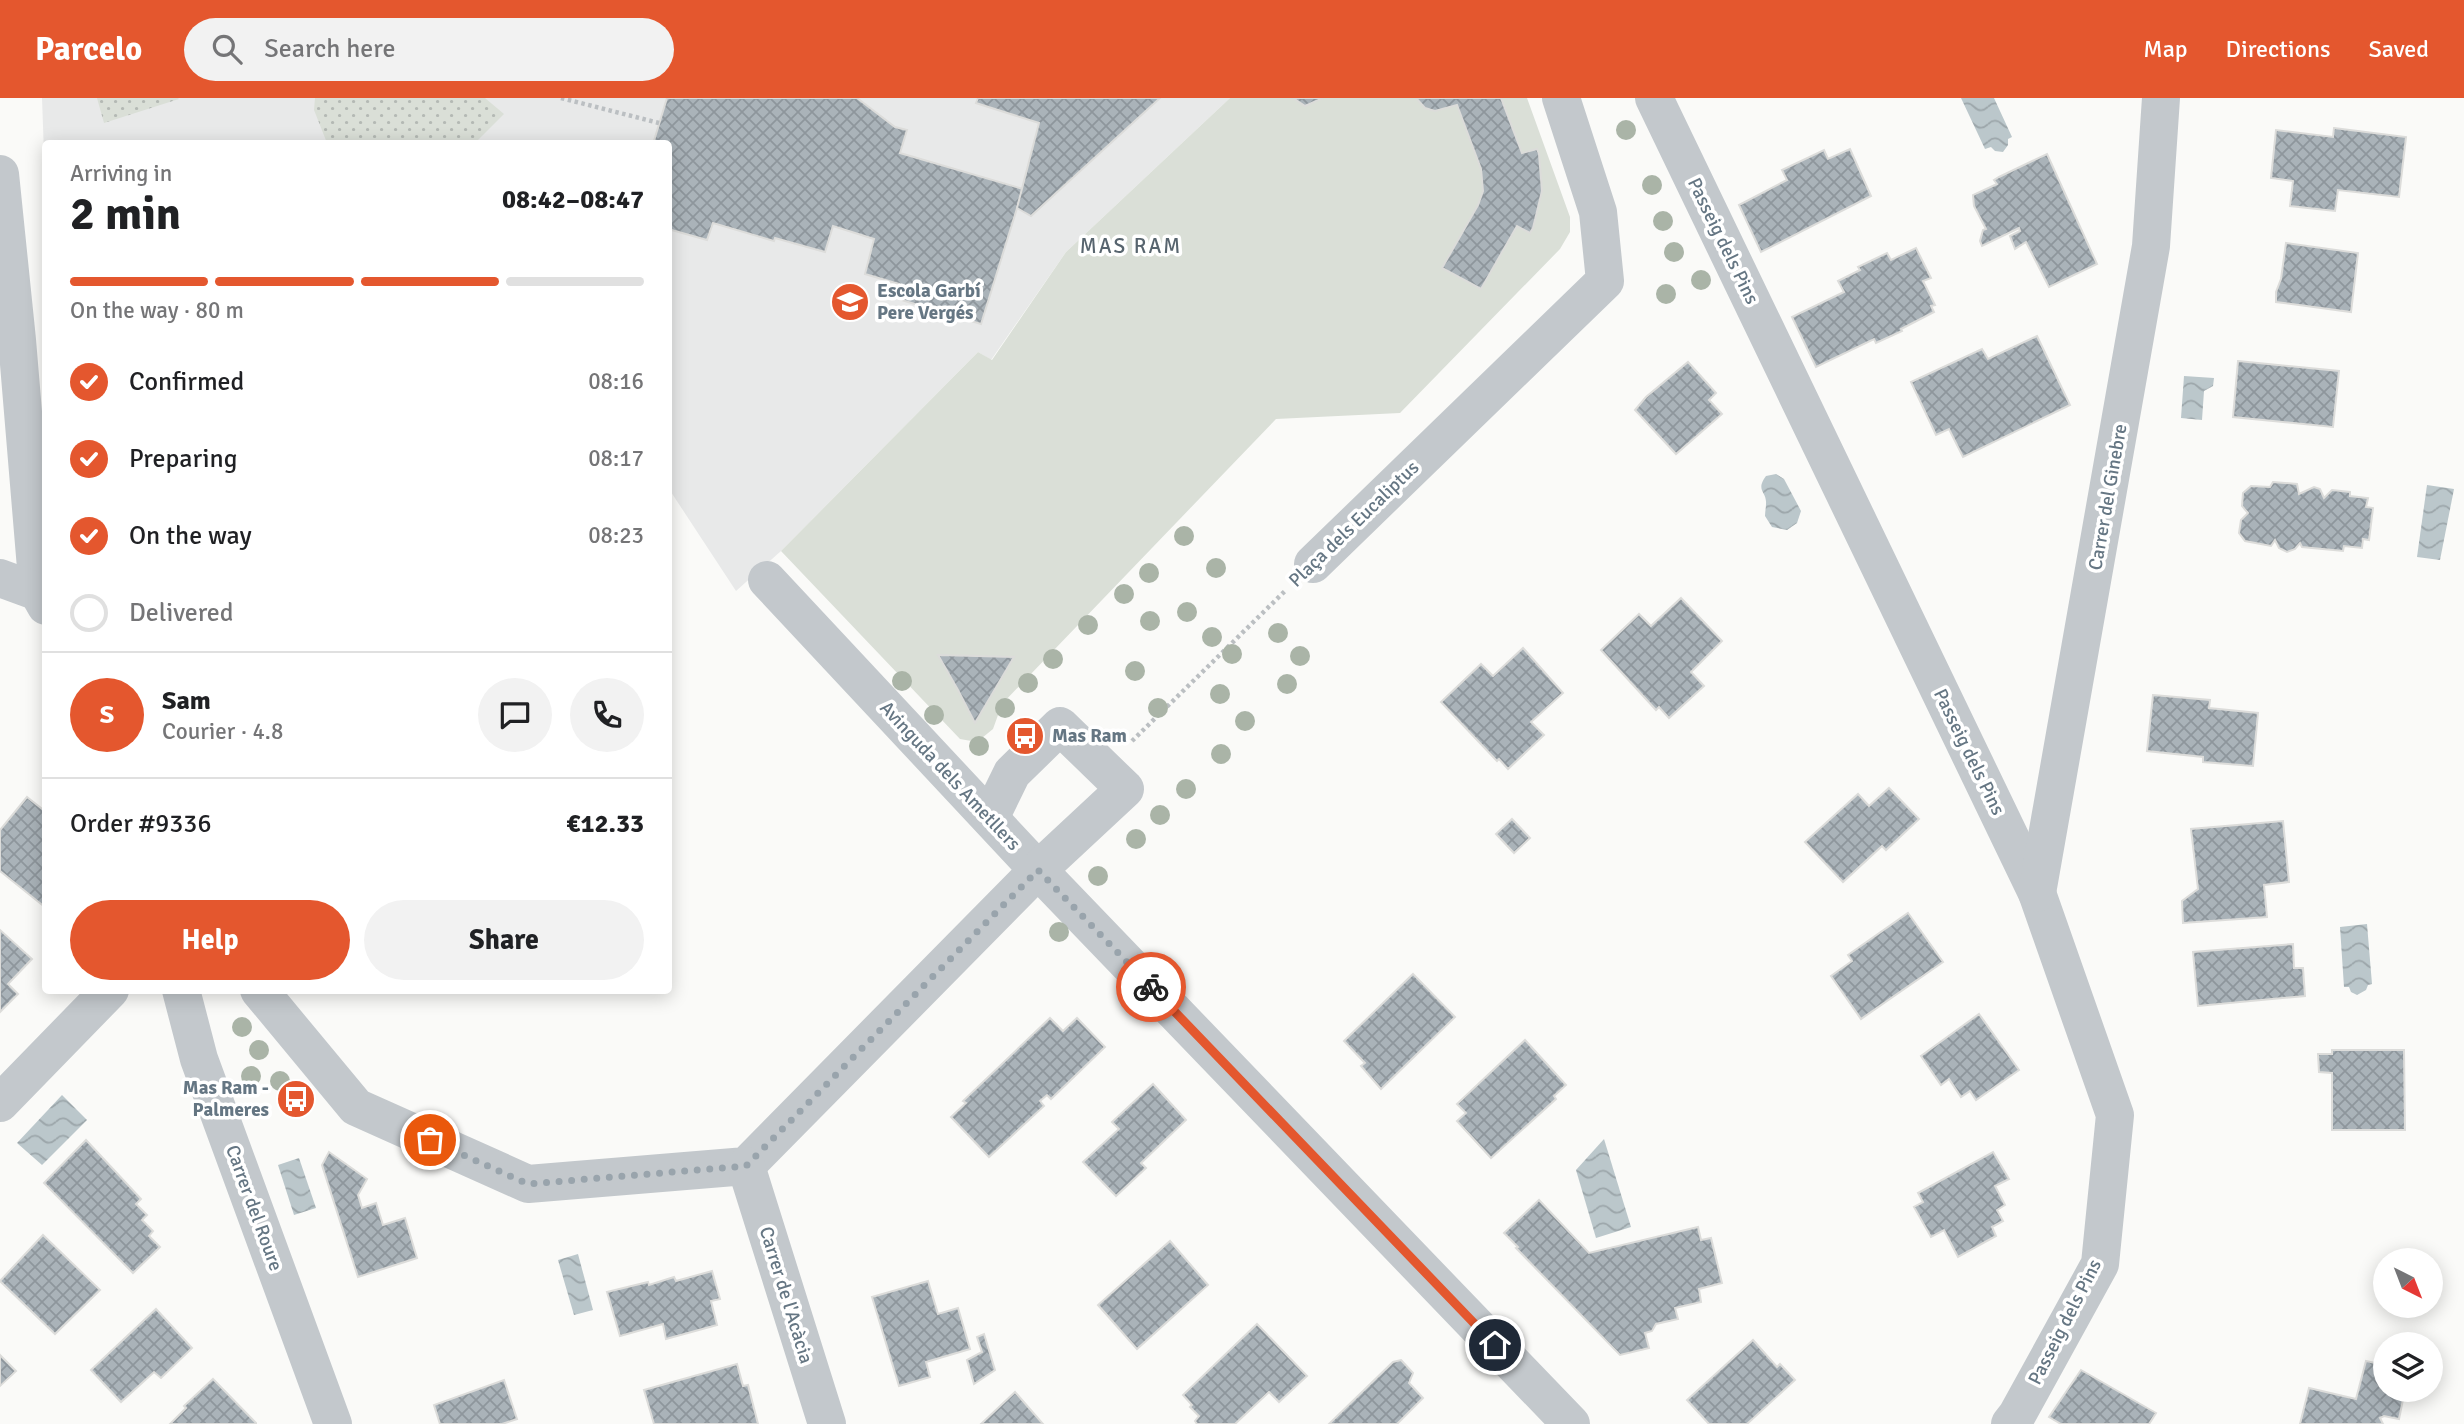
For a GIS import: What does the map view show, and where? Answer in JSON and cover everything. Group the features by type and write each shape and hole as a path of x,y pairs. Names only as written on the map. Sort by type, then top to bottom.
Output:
{"street":[{"name":"Plaça dels Eucaliptus","path":"1313,564 1605,281 1598,212 1561,98"},
{"name":"Passeig dels Pins","path":"1654,98 2037,893 2115,1115 2099,1264 2010,1424"},
{"name":"Carrer del Ginebre","path":"2037,893 2151,246 2161,98"},
{"path":"0,174 42,599"},
{"path":"0,578 42,599"},
{"name":"Avinguda dels Ametllers","path":"767,580 1038,870 1571,1424"},
{"path":"262,994 356,1107 528,1184 746,1166 1038,870 1125,789 1060,726 1012,773 990,818"},
{"path":"0,1103 106,994"},
{"name":"Carrer del Roure","path":"182,994 199,1059 333,1424"},
{"name":"Carrer de l'Acàcia","path":"746,1166 827,1424"}],"path":[{"path":"561,98 659,123"},
{"name":"Plaça dels Eucaliptus","path":"1104,768 1313,564"}],"shaded area":[{"name":"Escola Garbí Pere Vergés","path":"42,98 1230,98 1066,252 991,360 978,352 781,551 736,591 672,494 672,140 44,140"},
{"path":"97,98 178,98 179,99 104,123"},
{"path":"315,98 485,98 504,114 478,140 326,140 314,110"},
{"path":"1230,98 1527,98 1570,217 1570,232 1560,249 1400,413 1276,419 1002,704 993,729 977,742 960,739 781,551 978,352 992,360 1066,252"}],"water":[{"path":"1961,98 1994,98 2012,137 2008,139 2008,145 2003,152 1995,151 1991,147 1985,149"},
{"path":"2184,376 2214,378 2213,386 2204,391 2202,420 2181,418"},
{"path":"1776,474 1784,479 1801,511 1797,523 1787,530 1772,527 1765,516 1766,500 1761,488 1766,476"},
{"path":"2427,485 2454,489 2440,560 2417,557"},
{"path":"2367,924 2372,984 2357,995 2351,992 2349,987 2344,987 2340,927"},
{"path":"62,1095 87,1120 42,1165 17,1143"},
{"path":"1604,1139 1631,1227 1596,1238 1576,1170"},
{"path":"299,1158 316,1208 294,1215 278,1165"},
{"path":"578,1254 593,1310 574,1315 558,1260"}],"building":[{"path":"667,98 857,98 895,127 907,130 900,153 1023,189 981,324 895,298 899,284 865,274 874,239 833,226 825,252 775,238 774,241 713,223 707,240 672,230 672,140 654,140"},
{"path":"978,98 1160,98 1031,216 1017,208 1039,123 976,103"},
{"path":"1293,98 1323,98 1305,106"},
{"path":"1416,98 1501,98 1522,153 1537,149 1539,154 1542,191 1533,228 1530,233 1517,226 1481,289 1442,268 1478,205 1483,191 1481,169 1457,105 1435,111 1425,108"},
{"path":"2334,128 2406,137 2399,197 2338,190 2335,211 2290,206 2293,181 2271,178 2276,130 2333,137"},
{"path":"1850,149 1871,196 1761,252 1739,205 1787,180 1782,170 1824,150 1828,159"},
{"path":"2047,154 2097,264 2049,287 2026,242 2015,249 2010,236 2020,231 2019,228 1982,246 1980,241 1983,230 1986,229 1974,206 1973,195 1997,184 1994,180 1999,177"},
{"path":"2286,243 2358,253 2351,312 2276,302"},
{"path":"1916,248 1931,278 1923,281 1935,305 1931,306 1934,312 1901,329 1902,331 1876,343 1874,339 1816,367 1792,317 1844,292 1838,281 1860,270 1858,267 1887,253 1891,260"},
{"path":"2037,336 2070,405 1963,457 1949,429 1936,435 1911,382 1982,349 1988,359"},
{"path":"2238,361 2339,371 2333,427 2233,417"},
{"path":"1688,362 1716,393 1709,400 1722,414 1676,454 1635,410 1646,397"},
{"path":"2273,482 2297,484 2299,494 2314,487 2320,489 2324,498 2332,490 2368,498 2366,507 2373,508 2369,540 2363,539 2362,548 2344,546 2343,551 2302,547 2300,543 2287,552 2279,548 2275,540 2271,546 2245,541 2239,533 2241,520 2248,513 2242,506 2243,493 2251,486 2270,487"},
{"path":"1681,598 1722,641 1691,672 1704,686 1669,718 1659,707 1656,710 1601,650 1639,614 1651,626"},
{"path":"1523,648 1563,693 1531,722 1544,735 1508,769 1499,759 1497,761 1441,702 1481,664 1493,676"},
{"path":"938,655 1014,657 975,723 958,690"},
{"path":"2153,695 2210,700 2209,708 2258,713 2253,766 2203,762 2203,757 2147,751"},
{"path":"1889,788 1919,819 1886,850 1882,846 1843,882 1805,842 1858,794 1869,806"},
{"path":"27,797 42,809 42,905 0,871 0,830"},
{"path":"1512,819 1530,838 1514,853 1496,834"},
{"path":"2283,821 2289,882 2264,885 2267,917 2183,923 2182,901 2198,889 2191,829"},
{"path":"1908,913 1943,962 1861,1019 1831,976 1852,961 1848,955"},
{"path":"0,930 32,959 8,984 18,994 0,1012"},
{"path":"2293,944 2294,968 2303,968 2305,996 2198,1006 2193,952"},
{"path":"1413,974 1455,1017 1381,1089 1361,1066 1365,1063 1344,1041"},
{"path":"1979,1014 2019,1070 1976,1100 1970,1091 1961,1097 1949,1079 1941,1085 1921,1056"},
{"path":"1050,1018 1063,1031 1077,1018 1105,1047 1051,1099 1047,1095 1040,1101 1044,1106 989,1157 951,1117 966,1103 963,1101"},
{"path":"1525,1040 1566,1085 1554,1096 1556,1099 1491,1158 1457,1121 1466,1113 1457,1104"},
{"path":"2332,1050 2404,1050 2405,1130 2332,1130 2332,1073 2319,1072 2318,1054 2332,1054"},
{"path":"1153,1084 1186,1120 1141,1163 1146,1168 1116,1196 1083,1162 1119,1129 1112,1122"},
{"path":"86,1140 141,1199 136,1204 147,1215 142,1220 153,1231 149,1236 160,1247 133,1273 44,1183"},
{"path":"329,1152 367,1179 358,1195 362,1208 376,1203 383,1225 405,1218 417,1258 358,1277 322,1165"},
{"path":"1993,1152 2009,1179 1995,1186 2005,1205 1997,1210 2003,1221 1992,1227 1996,1236 1958,1257 1944,1230 1931,1237 1914,1207 1923,1202 1918,1193"},
{"path":"1539,1200 1589,1253 1698,1227 1701,1240 1711,1238 1722,1283 1699,1289 1701,1302 1675,1308 1678,1319 1656,1324 1652,1331 1645,1333 1649,1348 1620,1355 1504,1233"},
{"path":"43,1235 100,1290 55,1334 0,1281"},
{"path":"1170,1241 1208,1285 1137,1349 1098,1305"},
{"path":"712,1271 720,1299 711,1301 717,1325 666,1339 663,1324 620,1336 607,1292 648,1282 649,1285 674,1277 676,1281"},
{"path":"928,1281 938,1314 958,1308 970,1349 926,1362 930,1377 899,1386 872,1297"},
{"path":"156,1309 192,1348 161,1378 154,1372 121,1402 91,1370"},
{"path":"1257,1324 1307,1376 1279,1402 1269,1392 1235,1424 1197,1424 1195,1421 1199,1416 1183,1395"},
{"path":"984,1334 995,1370 974,1384 967,1360 982,1352 977,1337"},
{"path":"1753,1340 1777,1367 1780,1364 1795,1380 1747,1424 1709,1424 1687,1400"},
{"path":"0,1355 16,1371 0,1386"},
{"path":"1401,1360 1413,1373 1409,1383 1423,1398 1397,1424 1329,1424 1393,1362"},
{"path":"2366,1361 2373,1362 2373,1402 2403,1402 2399,1419 2384,1416 2380,1418 2383,1424 2300,1424 2309,1388 2356,1399"},
{"path":"737,1364 743,1386 748,1385 758,1424 654,1424 644,1390"},
{"path":"2081,1370 2156,1413 2149,1424 2061,1424 2049,1417"},
{"path":"213,1379 256,1424 170,1424 186,1408 184,1406"},
{"path":"504,1380 517,1419 502,1424 440,1424 434,1405"},
{"path":"1015,1392 1043,1424 981,1424"}],"way so far":[{"path":"430,1140 528,1184 746,1166 1038,870 1151,987"}],"place":[{"name":"Escola Garbí Pere Vergés","path":"850,302"},
{"name":"Mas Ram","path":"1025,736"},
{"name":"Mas Ram - Palmeres","path":"296,1099"}],"district":[{"name":"MAS RAM","path":"1131,246"}],"route":[{"path":"1151,987 1495,1345"}]}
